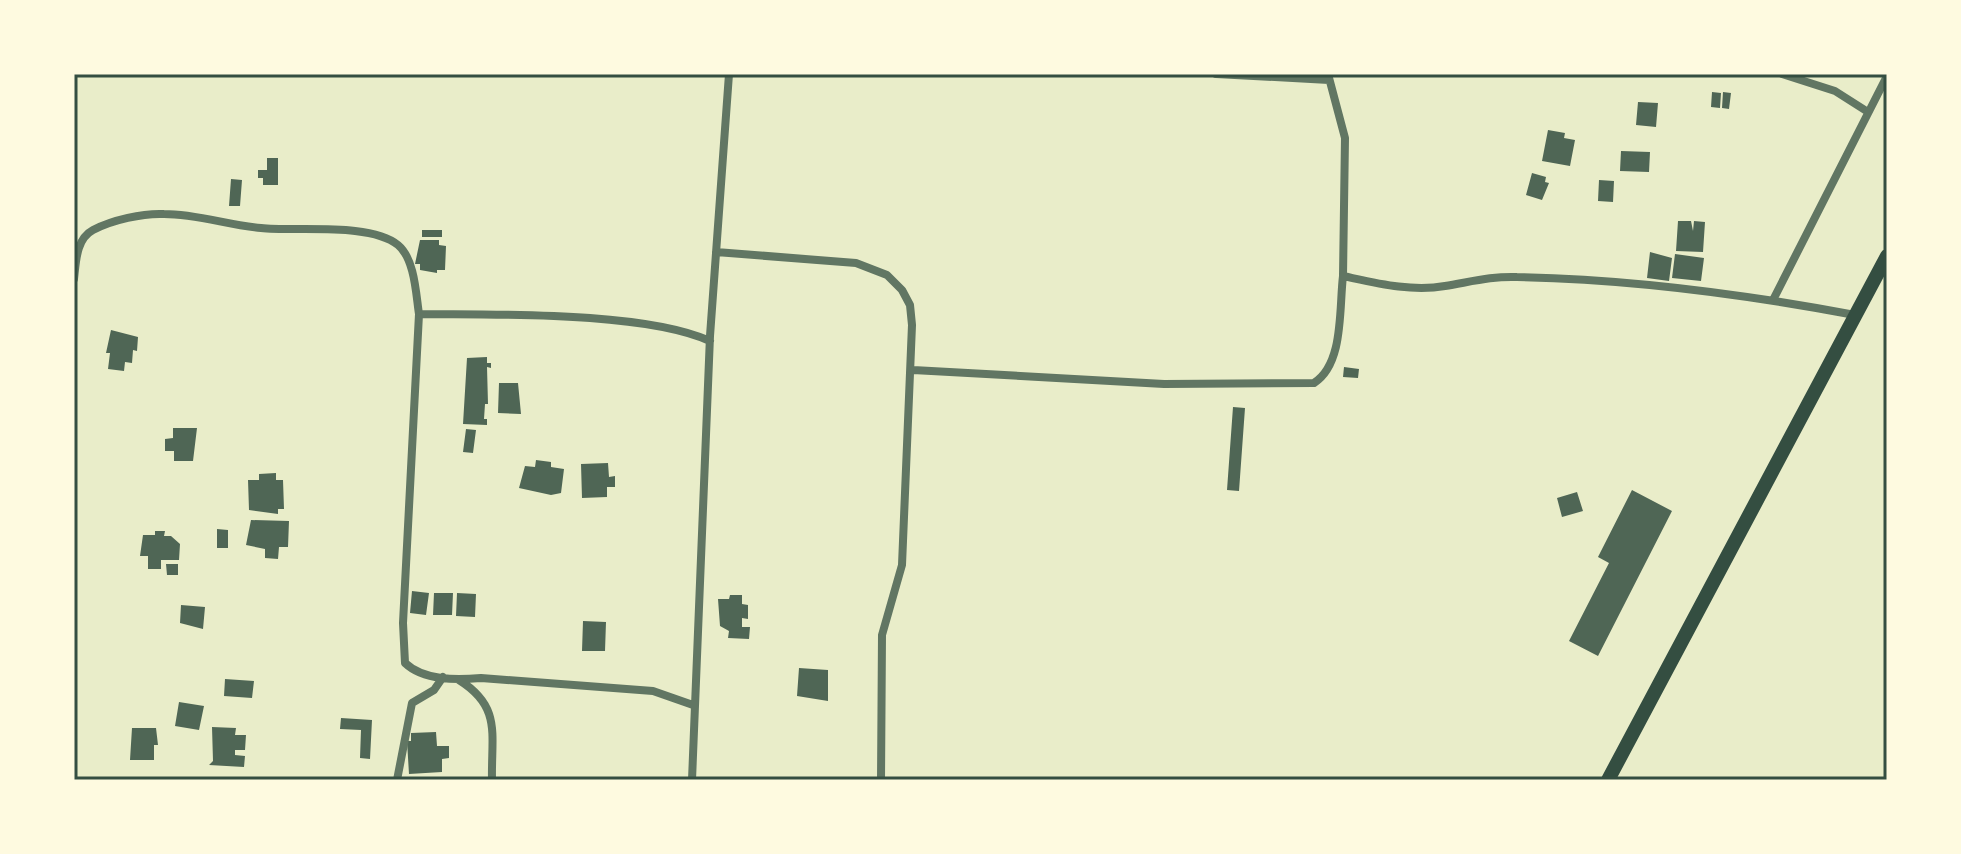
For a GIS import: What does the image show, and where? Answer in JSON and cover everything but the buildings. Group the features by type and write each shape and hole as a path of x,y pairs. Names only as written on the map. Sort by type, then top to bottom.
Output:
{"highway":[{"path":"1608,780 1887,256"}],"street":[{"path":"692,780 710,341 729,74"},
{"path":"913,370 1164,384 1314,383 1325,376 1335,354 1343,276 1345,138 1329,77 1216,74"},
{"path":"1782,74 1835,91 1868,112"},
{"path":"1773,300 1887,76"},
{"path":"74,279 78,248 85,236 94,230 137,217 162,214 261,228 356,232 398,245 406,256 419,314 403,623 405,663 420,673 459,680 481,678 653,691 693,705"},
{"path":"716,252 856,263 887,275 902,290 910,305 913,370 902,565 882,635 881,780"},
{"path":"1343,276 1405,288 1519,277 1773,300 1855,315"},
{"path":"419,314 580,318 675,330 710,341"},
{"path":"397,780 412,703 434,690 443,677"},
{"path":"459,680 486,701 491,721 492,780"}]}
